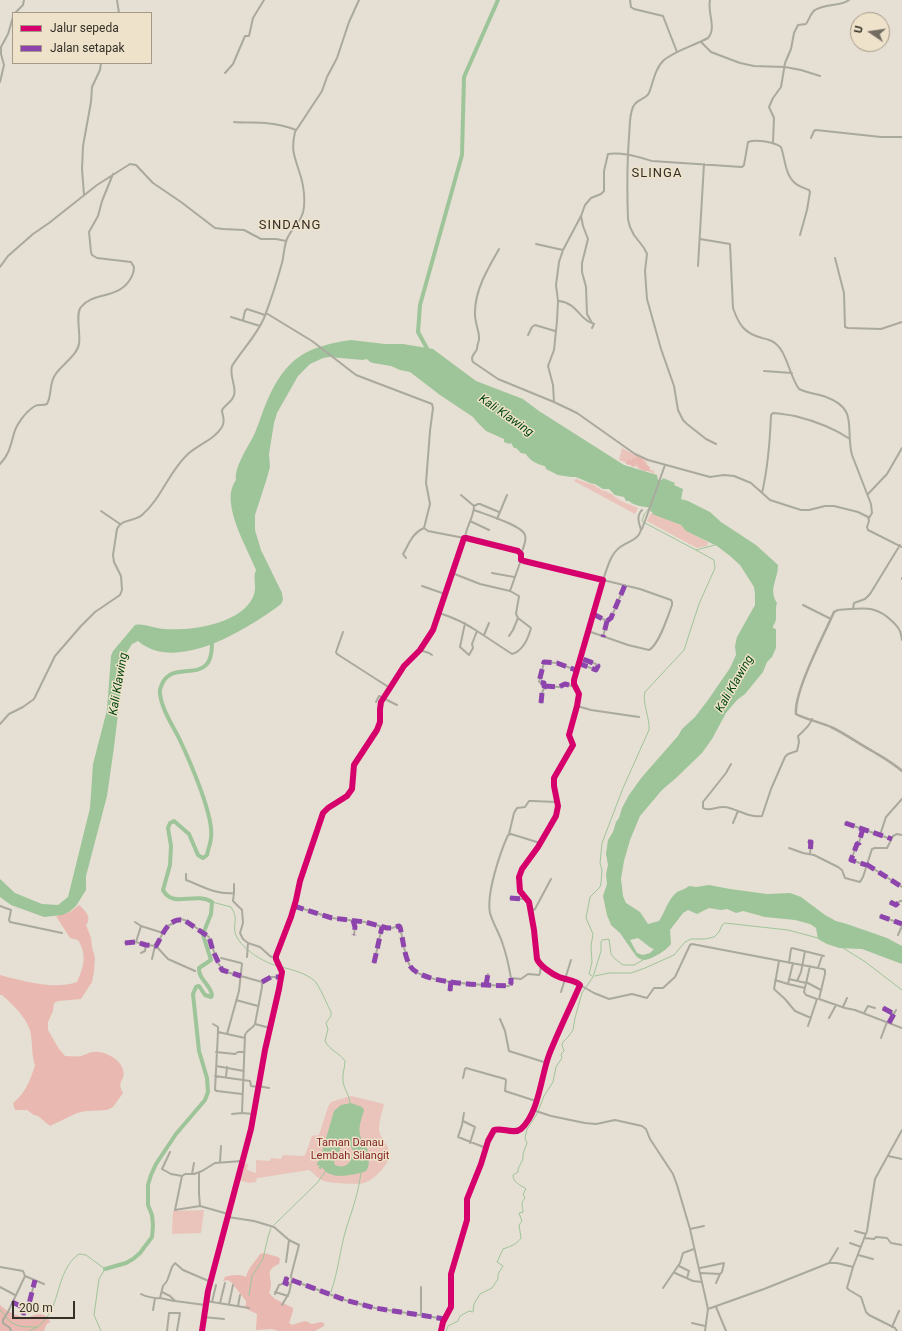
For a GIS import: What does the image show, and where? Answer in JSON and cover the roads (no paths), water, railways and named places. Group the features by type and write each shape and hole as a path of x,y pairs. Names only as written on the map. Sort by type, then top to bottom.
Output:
{"street":[{"path":"16,12 23,5 24,0"},
{"path":"117,0 119,12"},
{"path":"226,73 233,64 245,36 249,36 253,18 264,0"},
{"path":"0,724 9,714 34,699 55,656 95,612 120,595 122,588 121,576 114,562 113,555 117,529 120,524 136,519 144,514 182,460 214,436 222,427 224,420 222,410 234,395 231,373 232,366 260,326 280,268 286,240 300,219 304,210 303,189 300,172 293,156 296,130 322,91 327,77 337,58 349,22 359,0"},
{"path":"630,0 634,9 663,16 677,52"},
{"path":"710,0 709,9 712,32 708,38 677,52 660,64 647,96 636,102 633,108 630,119 627,154 628,219 634,235 647,254 645,277 647,299 675,393 678,410 687,424 706,439 716,444"},
{"path":"773,142 774,118 769,107 773,98 781,87 784,67 797,26 805,24 815,10 831,4 850,0"},
{"path":"0,82 4,64 1,54 1,47 8,34 12,20"},
{"path":"701,42 711,52 740,63 754,66 784,67 801,70 820,76"},
{"path":"84,195 82,169 83,146 91,102 92,87 100,70 101,64"},
{"path":"234,122 264,123 288,127 296,130"},
{"path":"811,138 816,130 880,138 902,137"},
{"path":"554,402 554,390 548,366 554,350 558,301 556,285 559,262 563,250 581,216 585,205 591,198 601,194 604,191 604,171 607,154 627,154 652,160 744,166 748,142 773,142 781,147 788,172 795,184 809,190 810,192 800,235"},
{"path":"0,267 8,256 28,238 112,174 127,165 134,164 153,183 215,228 241,230 261,239 286,240"},
{"path":"698,266 701,194 704,164"},
{"path":"0,464 8,455 14,434 20,422 37,405 46,404 49,400 51,382 54,376 78,348 80,338 79,312 81,307 89,300 120,290 126,285 132,275 134,267 131,262 99,258 93,256 91,252 89,232 98,216 112,174"},
{"path":"581,216 588,239 582,269 586,287 587,314 594,324 592,328"},
{"path":"700,239 730,244 733,308 736,317 744,329 748,333 777,344 799,389 833,400 840,404 847,413 852,455 868,494 872,510 867,527 868,530 901,546 870,594 854,604 853,609"},
{"path":"536,244 563,250"},
{"path":"498,249 491,261 477,295 474,314 479,339 476,351 472,355 472,361 498,379 577,413 640,457 665,466 710,477 724,475 734,476 748,482 773,501 801,510 834,506 858,512 869,518"},
{"path":"835,258 844,294 845,327 881,329 902,322"},
{"path":"558,301 568,304 588,322 592,323"},
{"path":"243,320 247,309 265,314 291,327 358,376 431,402 433,405 426,483 430,504 424,528 411,538 403,554 406,558"},
{"path":"231,317 260,326"},
{"path":"528,335 532,327 535,325 555,331"},
{"path":"764,371 792,373"},
{"path":"762,493 767,470 773,413 810,419 819,422 850,439"},
{"path":"868,494 887,474 902,448"},
{"path":"665,466 644,525 637,538 622,546 615,552 607,568 576,670 574,680 575,687 579,694 569,735 573,743 573,747 554,778 557,802 556,816 520,872 519,888 529,902 537,959 541,965 558,977 576,982 585,988 610,999 632,994 647,998 654,988 663,988 675,978 690,945 692,944 823,969 825,971 821,990 808,1026"},
{"path":"276,959 321,817 326,809 347,796 352,789 354,765 379,726 380,706 384,698 406,663 420,650 433,630 474,510 474,506 461,495"},
{"path":"497,519 507,495"},
{"path":"474,506 480,504 499,512"},
{"path":"474,510 518,528 524,532 526,538 521,554 521,560 510,591"},
{"path":"641,530 638,517 642,510"},
{"path":"101,511 120,524"},
{"path":"470,521 489,530"},
{"path":"424,528 428,531 518,551 521,554"},
{"path":"521,560 648,591 671,600 672,605 665,625 654,646 650,650 628,645 588,631"},
{"path":"492,572 514,577"},
{"path":"439,613 465,623 511,653 515,654 524,646 531,628 518,618 516,610 519,596 510,591 480,584 452,573"},
{"path":"603,637 608,622 612,617 625,585"},
{"path":"422,586 445,594"},
{"path":"804,605 831,619"},
{"path":"902,640 900,628 884,614 873,609 838,610 834,612 803,682 797,703 796,713 847,735 887,759 902,771"},
{"path":"593,614 608,622"},
{"path":"509,636 518,618"},
{"path":"465,623 460,647 469,655 473,648 472,644 477,631"},
{"path":"484,635 489,624"},
{"path":"343,632 336,652 337,654 390,688"},
{"path":"420,650 432,655"},
{"path":"578,663 596,670 598,666 580,658"},
{"path":"575,687 565,684 559,687 544,686 544,683 539,682 544,662 557,663 576,670"},
{"path":"541,703 542,693 545,686"},
{"path":"376,702 379,696 397,705"},
{"path":"577,706 591,710 639,717"},
{"path":"731,764 726,773 703,802 702,806 707,810 725,807 749,816 762,816 771,789 785,757 788,754 797,751 799,742 798,736 812,720"},
{"path":"880,835 885,818 902,799"},
{"path":"294,906 327,917 365,922 382,927 400,927 406,957 410,966 417,973 433,979 510,986 511,978 503,945 491,917 490,905 495,873 502,848 511,830 514,813 517,808 525,807 529,801 557,802"},
{"path":"733,823 738,811"},
{"path":"845,822 892,839"},
{"path":"863,828 859,843 856,844 851,860 866,865 902,887"},
{"path":"508,835 511,834 540,842"},
{"path":"789,848 803,854 810,854 840,868 845,878 860,882 872,849 887,848 895,834 902,835"},
{"path":"808,842 811,842 810,854"},
{"path":"186,874 186,880 212,892 224,894 234,893"},
{"path":"530,911 534,910 551,879"},
{"path":"202,1331 203,1317 210,1282 254,1114 265,1050 282,977 281,970 276,959 260,947 248,943 240,935 240,930 243,923 242,910 233,901 234,884"},
{"path":"510,898 525,898"},
{"path":"890,902 896,905 900,900 902,901"},
{"path":"0,906 11,910 10,922 62,933"},
{"path":"880,916 902,926 898,935"},
{"path":"152,959 155,946 167,926 181,919 187,921 209,937 213,951 222,970 262,982 271,977 282,977"},
{"path":"353,920 355,926 354,935"},
{"path":"135,922 163,933"},
{"path":"136,942 142,926"},
{"path":"374,963 382,927"},
{"path":"125,943 136,942 155,946 172,961 195,971"},
{"path":"247,957 248,943"},
{"path":"141,953 145,951 146,945"},
{"path":"789,963 791,948 823,956 818,968"},
{"path":"797,981 801,972 804,951"},
{"path":"222,958 242,963 239,991 228,1034"},
{"path":"562,992 571,960"},
{"path":"779,961 774,990 785,999 795,1011 810,1018"},
{"path":"788,984 793,963"},
{"path":"511,978 521,979 527,974 539,974 541,965"},
{"path":"810,966 804,994 836,1005 852,1008 902,1028"},
{"path":"486,985 488,974"},
{"path":"789,979 806,983 821,990"},
{"path":"775,980 805,988"},
{"path":"450,991 451,981"},
{"path":"242,1113 245,1038 247,1030 255,1024 262,982"},
{"path":"441,1331 451,1307 452,1271 468,1220 467,1199 486,1148 494,1130 518,1131 528,1120 542,1086 547,1063 580,985"},
{"path":"843,1007 847,998"},
{"path":"236,1000 258,1006"},
{"path":"829,1018 836,1005"},
{"path":"864,1013 868,1006 875,1008"},
{"path":"883,1008 894,1014"},
{"path":"881,1038 896,1010"},
{"path":"500,1019 505,1031 509,1051 547,1063"},
{"path":"213,1024 218,1027 215,1091 242,1094"},
{"path":"255,1024 270,1028"},
{"path":"218,1032 245,1038"},
{"path":"216,1052 234,1054 238,1052 245,1052"},
{"path":"216,1066 244,1071"},
{"path":"226,1077 227,1067"},
{"path":"463,1078 466,1068 505,1079 505,1091 536,1101"},
{"path":"215,1076 250,1081 251,1086 269,1088"},
{"path":"533,1110 585,1123 596,1124 615,1120 644,1128 675,1179 701,1273 708,1309 705,1331"},
{"path":"464,1113 458,1137 486,1148"},
{"path":"232,1114 254,1114"},
{"path":"463,1121 475,1127 470,1143"},
{"path":"897,1331 895,1328 869,1315 866,1312 861,1297 848,1289 847,1285 866,1234 874,1182 902,1130"},
{"path":"220,1162 221,1146"},
{"path":"170,1152 162,1169 171,1174 182,1176 185,1174 199,1172 215,1163 242,1161"},
{"path":"888,1156 902,1159"},
{"path":"192,1174 194,1163"},
{"path":"199,1172 200,1206"},
{"path":"182,1176 175,1210 200,1206 254,1221 274,1227 289,1240 299,1245 292,1270 292,1280 288,1296 282,1305"},
{"path":"690,1229 704,1226"},
{"path":"855,1231 866,1234"},
{"path":"864,1238 888,1239 891,1243 902,1245"},
{"path":"286,1262 289,1240"},
{"path":"850,1243 861,1247"},
{"path":"663,1288 679,1266 684,1251 694,1248"},
{"path":"829,1263 838,1248"},
{"path":"858,1254 873,1260"},
{"path":"160,1298 175,1263 183,1270 210,1282"},
{"path":"700,1268 724,1263 722,1272 716,1283"},
{"path":"708,1309 764,1289 829,1263 837,1263 853,1267"},
{"path":"679,1266 689,1271 687,1278"},
{"path":"0,1267 24,1271 25,1276 2,1322 10,1328 11,1331"},
{"path":"675,1273 702,1282"},
{"path":"701,1273 720,1274"},
{"path":"25,1276 44,1284"},
{"path":"285,1284 287,1277"},
{"path":"23,1315 25,1308 29,1304 35,1280"},
{"path":"292,1280 345,1300 391,1311 445,1319"},
{"path":"220,1303 225,1283"},
{"path":"229,1304 233,1285"},
{"path":"288,1296 275,1293 279,1285 290,1285"},
{"path":"212,1302 216,1286"},
{"path":"0,1287 15,1295"},
{"path":"421,1287 421,1315"},
{"path":"162,1292 175,1301"},
{"path":"141,1294 175,1301 212,1302 248,1308"},
{"path":"238,1306 240,1295"},
{"path":"153,1310 155,1298"},
{"path":"12,1302 25,1308"},
{"path":"716,1307 726,1331"},
{"path":"892,1327 899,1311"},
{"path":"167,1331 169,1313 180,1313 177,1331"},
{"path":"203,1317 224,1319"},
{"path":"692,1323 705,1326"}],"water":[{"name":"Kali Klawing","path":"351,340 385,344 403,344 433,349 476,381 523,399 539,411 624,465 657,475 658,480 662,480 663,478 675,483 674,485 683,489 681,499 710,512 721,522 756,545 778,565 773,589 774,598 777,603 776,621 773,626 773,628 776,629 776,648 772,657 767,662 763,672 745,694 737,700 726,713 712,739 702,753 662,790 640,816 630,840 624,861 621,879 623,896 626,903 640,912 648,924 659,921 674,895 689,886 696,887 709,885 767,894 790,893 801,897 825,915 836,921 887,938 902,946 902,964 862,949 839,948 827,944 818,939 816,928 810,924 795,920 765,917 743,911 736,913 727,909 721,910 709,908 697,914 688,910 683,913 670,930 671,944 663,951 645,960 642,960 636,956 620,933 611,925 607,915 603,896 607,884 606,874 608,865 606,854 608,840 629,795 642,777 678,736 682,729 695,717 730,668 736,655 735,646 737,637 755,605 754,587 740,565 717,546 686,531 681,525 652,514 653,513 650,511 651,508 626,501 624,497 615,495 609,489 603,489 595,484 576,477 558,475 546,469 545,466 534,462 526,454 521,453 514,448 511,443 509,444 504,442 504,439 486,431 473,417 440,395 410,372 391,366 373,363 367,359 363,360 329,357 310,364 298,376 277,413 269,454 270,467 255,515 255,530 261,550 282,593 283,600 281,604 250,625 211,644 191,650 172,653 154,650 138,641 132,644 127,652 107,796 86,876 86,890 76,906 69,912 62,915 44,917 11,905 0,897 0,879 15,893 42,904 58,905 68,897 90,808 93,764 107,710 111,656 113,651 135,625 161,629 188,629 214,624 227,620 238,614 247,606 253,597 255,590 256,570 236,525 232,512 232,489 236,480 237,469 254,435 274,386 282,374 299,357 309,351 321,346","holes":["638,938 654,949 650,953 643,955 637,953 630,940"]},
{"path":"351,1103 362,1107 364,1110 360,1122 360,1132 367,1148 369,1165 367,1170 364,1172 335,1176 330,1174 322,1167 321,1169 318,1168 320,1166 317,1165 317,1163 320,1159 334,1111 341,1105","holes":["348,1143 353,1150 352,1158 348,1164 343,1166 335,1165 334,1162 341,1147"]}],"waterway":[{"path":"429,352 418,332 420,305 462,155 464,77 498,0"},
{"path":"649,508 644,515 643,522 696,550 715,545"},
{"path":"592,976 589,974 592,962 591,946 593,934 586,918 590,897 600,887 601,883 602,870 600,863 602,843 623,788 649,730 644,701 645,692 684,650 699,604 715,568 714,560 696,550"},
{"path":"105,1269 126,1263 133,1259 140,1253 152,1237 152,1215 148,1205 148,1185 151,1175 156,1164 176,1134 205,1100 208,1092 207,1078 199,1051 193,994 196,987 199,986 205,995 211,997 212,995 199,972 199,968 211,960 203,935 211,914 212,902 199,898 172,898 167,896 163,890 170,865 171,846 168,828 170,823 174,821 189,834 198,855 203,858 207,855 210,844 211,827 205,801 194,771 165,710 161,700 160,691 161,686 167,677 178,672 196,670 206,665 211,657 212,639"},
{"path":"212,902 231,907 235,916 235,932 237,938 246,949 266,962 278,966"},
{"path":"595,976 609,973 631,973 645,968 674,955 685,942 691,939 705,939 714,937 725,923 788,930 818,938"},
{"path":"446,1331 448,1326 458,1321 460,1316 469,1311 473,1312 474,1304 480,1294 492,1288 498,1279 498,1274 503,1266 497,1262 503,1249 515,1244 521,1238 519,1225 522,1221 519,1213 523,1212 522,1203 525,1198 523,1194 526,1189 514,1180 513,1175 518,1172 523,1159 523,1154 527,1143 525,1138 527,1129 537,1114 544,1096 553,1082 556,1067 562,1058 561,1054 564,1051 562,1045 563,1042 573,1030 582,993 593,977 601,951 602,940 609,939 611,954 623,965 634,965 643,960"},
{"path":"843,948 864,961 902,990"},
{"path":"281,967 306,975 317,984 321,991 331,1012 331,1016 326,1023 328,1029 325,1041 330,1048 345,1061 343,1081 350,1104"},
{"path":"274,1225 317,1183 326,1171"},
{"path":"331,1292 346,1229 357,1194 361,1172"},
{"path":"249,1295 252,1276 263,1259 271,1228"},
{"path":"29,1331 39,1326 47,1317 56,1299 66,1270 71,1261 79,1254 86,1255 105,1269 99,1279 94,1315 101,1331"},
{"path":"0,1310 5,1315"},
{"path":"6,1317 9,1321 16,1325 38,1327"}],"district":[{"name":"SLINGA","path":"657,174"},
{"name":"SINDANG","path":"290,226"}],"park label":[{"name":"Taman Danau Lembah Silangit","path":"350,1149"}]}
